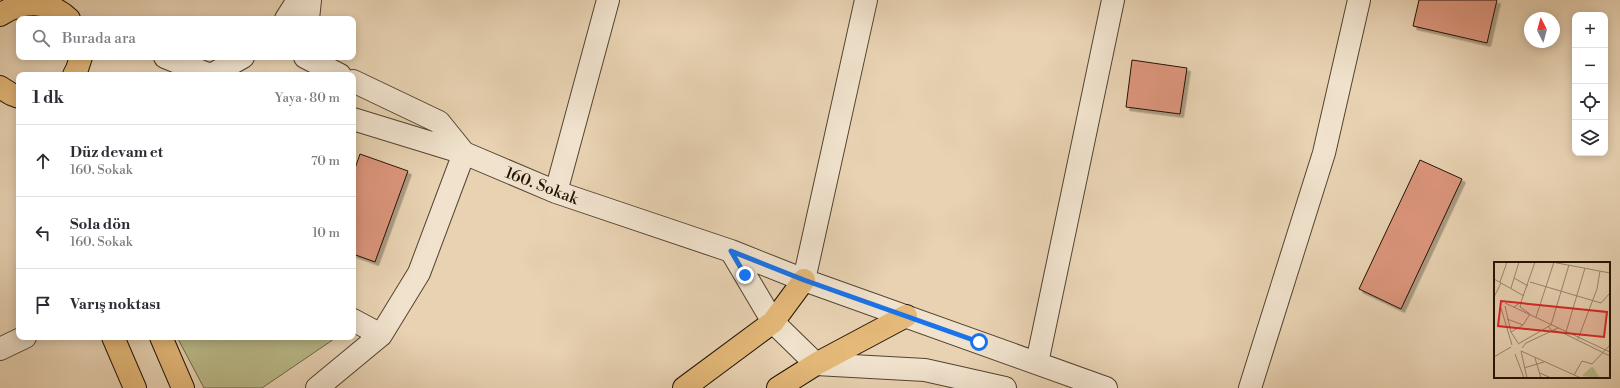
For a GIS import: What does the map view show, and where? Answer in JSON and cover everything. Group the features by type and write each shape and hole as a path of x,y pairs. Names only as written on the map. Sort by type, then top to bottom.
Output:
{"main road":[{"path":"0,15 21,1 37,2 49,5 59,10 66,16"},
{"path":"0,87 16,96"},
{"path":"684,388 773,322 804,280"},
{"path":"778,388 816,364 906,316"},
{"path":"114,340 135,388"},
{"path":"162,340 184,388"}],"street":[{"path":"288,16 298,0"},
{"path":"308,16 310,0"},
{"path":"556,192 608,0"},
{"path":"804,280 866,0"},
{"path":"1037,363 1113,0"},
{"path":"1250,388 1324,153 1360,0"},
{"path":"172,60 202,72"},
{"path":"216,72 238,60"},
{"path":"311,60 334,72"},
{"path":"317,388 381,335 419,273 464,153 439,122 356,82"},
{"name":"160. Sokak","path":"356,120 464,153 556,192 731,251 804,280 1106,388"},
{"path":"731,251 773,322 816,364 925,370 1005,388"},
{"path":"356,322 381,335"},
{"path":"0,349 19,340"}],"green space":[{"path":"179,340 333,340 262,388 204,388"}],"building":[{"path":"1419,0 1497,0 1487,43 1413,26"},
{"path":"1132,60 1187,68 1180,114 1126,107"},
{"path":"360,154 408,171 375,262 356,255 356,165"},
{"path":"1420,160 1462,179 1401,309 1359,289"}],"route":[{"path":"745,275 731,251 804,280 979,342"}]}
